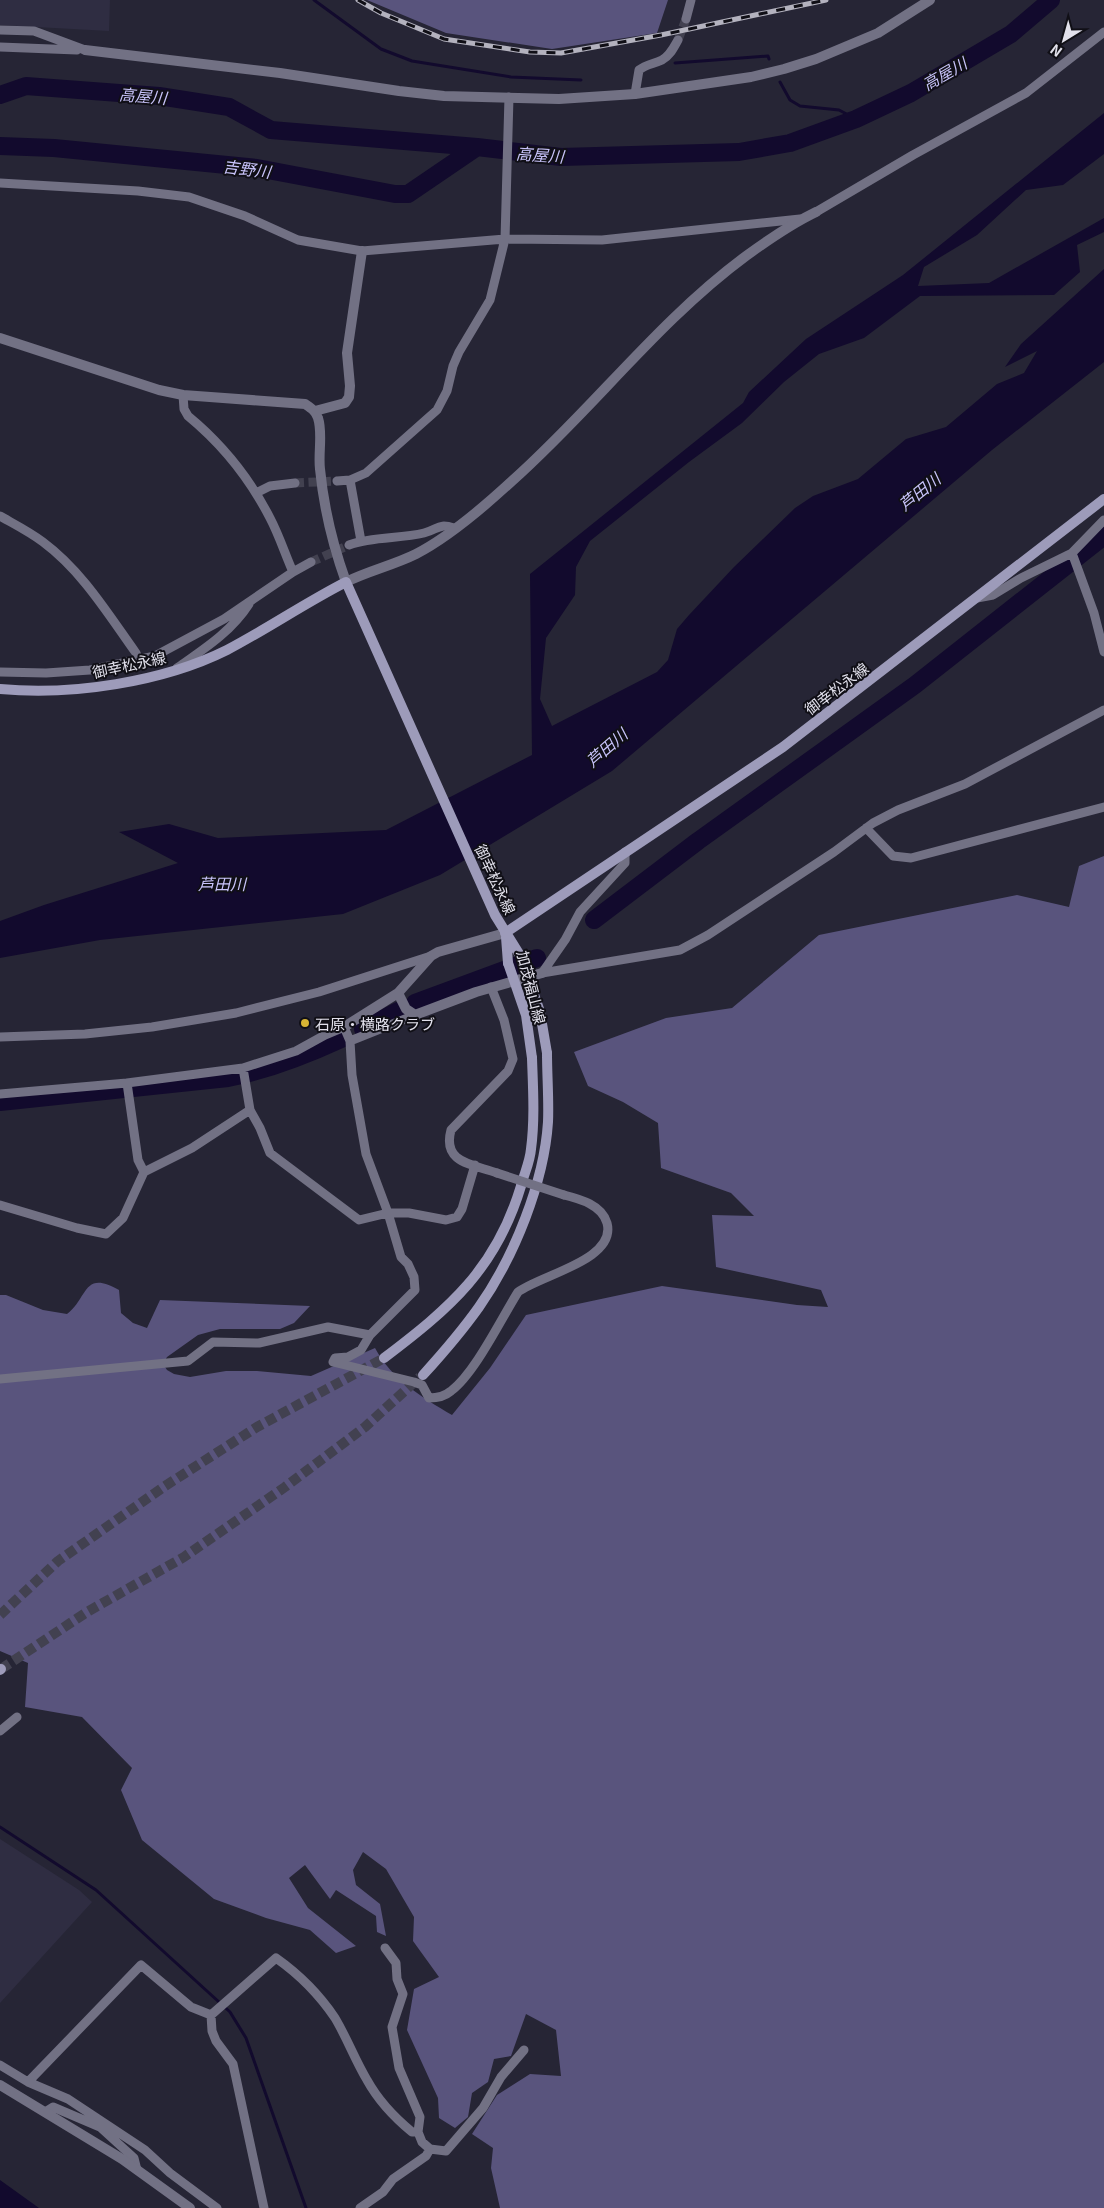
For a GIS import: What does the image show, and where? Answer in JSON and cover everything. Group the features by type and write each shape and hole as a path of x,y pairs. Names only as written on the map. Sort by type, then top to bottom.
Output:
{"main road":[{"name":"御幸松永線","path":"0,689 32,692 78,689 126,682 173,670 227,650 346,582 356,608 505,934 625,852 690,812 783,747 1104,498"},
{"name":"加茂福山線","path":"423,1375 456,1339 480,1306 513,1246 529,1206 542,1163 548,1122 547,1053 540,1012 521,958 505,934"},
{"name":"加茂福山線","path":"384,1358 430,1323 476,1277 499,1239 517,1200 531,1151 534,1112 532,1058 526,1015 508,963 505,934"}],"street":[{"path":"686,19 691,0"},
{"path":"0,47 85,50 280,73 399,92 444,96 559,99 635,94 751,77 816,59 878,33 930,0"},
{"path":"0,30 34,32 85,50"},
{"path":"0,338 124,379 183,395 306,404 315,411 319,420 319,461 323,506 332,542 346,582 366,572 416,554 454,528 512,482 555,441 670,320 711,282 801,219 1026,93 1104,32"},
{"path":"635,94 639,70 645,65 663,60 678,40"},
{"path":"337,481 350,480 366,473 437,410 447,391 453,366 459,352 490,300 505,237 509,97"},
{"path":"0,183 138,191 189,197 245,216 298,240 362,251 505,237 602,240 801,219"},
{"path":"315,411 345,403 349,397 350,386 346,353 362,251"},
{"path":"183,395 184,409 188,416 223,449 256,492 272,520 293,572"},
{"path":"350,480 361,541"},
{"path":"256,492 270,486 295,483"},
{"path":"0,516 42,542 72,569 99,601 136,653 139,661"},
{"path":"977,598 993,595 1021,578 1074,558 1104,520"},
{"path":"349,545 361,541 410,536 443,525 454,528"},
{"path":"1074,558 1094,614 1104,652"},
{"path":"0,672 46,673 90,670 139,661 155,656 224,619 311,562"},
{"path":"173,670 216,640 240,618 252,600"},
{"path":"350,1041 415,1014 491,987 542,973 680,950 708,935 795,878 866,828 898,810 965,784 1104,710"},
{"path":"866,828 893,856 911,858 1104,807"},
{"path":"542,973 565,940 580,912 625,863 625,852"},
{"path":"0,1037 114,1031 152,1027 236,1013 319,992 431,956 446,949 505,934"},
{"path":"0,1094 244,1073 296,1051 344,1027 398,993 431,956"},
{"path":"344,1027 350,1041 352,1075 366,1154 388,1213 401,1257 408,1264 414,1277 415,1290 370,1335 361,1350 348,1357 335,1358 333,1362 414,1382 422,1386 429,1398 439,1398 451,1391 469,1373 518,1292 527,1286 585,1260 603,1244 608,1235 605,1216 596,1207 580,1199 497,1174 455,1157 450,1151 448,1140 451,1130 508,1071 513,1059 504,1020 491,987"},
{"path":"398,993 406,1009 415,1014"},
{"path":"244,1073 250,1110 270,1153 359,1220 388,1213 409,1213 446,1220 456,1216 462,1209 475,1165"},
{"path":"127,1083 138,1160 144,1172"},
{"path":"0,1205 77,1228 106,1234 123,1218 144,1172 192,1148 250,1110"},
{"path":"0,1380 188,1361 213,1342 260,1343 328,1327 370,1335"},
{"path":"0,1731 17,1717"},
{"path":"385,1948 396,1963 397,1979 403,1994 392,2027 399,2068 420,2116 418,2132 422,2142 430,2150 446,2151 483,2108 501,2077 524,2050"},
{"path":"264,2208 233,2064 216,2041 212,2031 214,2012 276,1958 296,1972 318,1996 335,2020 367,2082 395,2118 412,2132 418,2132"},
{"path":"28,2082 141,1965 191,2007 214,2012"},
{"path":"0,2065 28,2082 68,2099 101,2125 134,2158 137,2170"},
{"path":"0,2084 137,2170 190,2208"},
{"path":"45,2112 52,2107 101,2125 145,2150 170,2173 217,2208"},
{"path":"360,2208 384,2192 393,2179 426,2156 430,2150"}],"shaded area":[{"path":"0,0 110,0 109,31 0,25"},
{"path":"367,0 668,0 657,33 552,49 446,33"},
{"path":"1104,856 1104,2208 500,2208 491,2168 493,2148 472,2134 497,2095 530,2074 561,2076 556,2030 526,2014 511,2056 494,2059 488,2082 472,2093 468,2117 455,2128 439,2118 438,2098 407,2030 414,1989 439,1977 413,1941 414,1917 386,1869 363,1852 353,1870 356,1885 380,1904 386,1936 377,1932 376,1916 336,1890 330,1899 305,1865 289,1878 308,1908 356,1946 336,1953 310,1930 266,1918 214,1899 142,1840 121,1790 132,1768 82,1717 25,1707 28,1663 0,1651 0,1295 6,1295 43,1310 67,1314 74,1308 87,1288 92,1284 107,1284 119,1290 121,1313 133,1323 147,1328 160,1300 310,1306 294,1323 280,1329 220,1329 198,1335 167,1357 163,1364 167,1370 174,1374 190,1377 226,1371 257,1371 311,1376 375,1348 399,1379 452,1415 490,1368 526,1315 662,1286 797,1305 828,1307 821,1290 716,1267 712,1215 754,1216 731,1193 661,1168 658,1123 623,1102 588,1086 574,1052 666,1018 732,1008 819,935 1017,895 1069,907 1079,866"},
{"path":"0,1839 79,1890 92,1902 0,2003"}],"water":[{"name":"芦田川","path":"1104,113 1104,154 1063,185 1026,190 977,235 924,267 918,286 989,283 1104,218 1104,232 1077,245 1080,272 1054,295 920,296 864,338 819,354 784,382 742,423 689,462 590,541 576,567 575,595 546,638 540,699 552,726 657,672 668,660 677,629 734,567 795,508 813,496 858,479 906,439 946,427 997,384 1024,373 1037,351 1005,367 1021,344 1104,269 1104,362 992,450 612,771 440,875 343,914 100,940 0,958 0,921 44,905 178,863 119,832 169,824 218,838 386,830 532,755 530,574 743,403 749,392 806,339 903,275"},
{"path":"0,2180 39,2208 0,2208"}],"waterway":[{"path":"314,0 381,49 412,61 511,77 581,80"},
{"name":"高屋川","path":"0,95 26,86 159,96 229,107 271,130 477,147 561,157 739,152 790,143 856,119 911,93 1011,34 1051,0"},
{"path":"675,63 768,56 769,59"},
{"path":"780,82 790,100 800,106 839,110 856,119"},
{"name":"吉野川","path":"0,146 54,148 257,168 395,194 408,194 477,147"},
{"path":"594,920 698,841 915,685 1104,536"},
{"path":"415,1003 537,958"},
{"path":"363,1029 398,1011"},
{"path":"0,1102 228,1078 286,1062 341,1039"},
{"path":"0,1827 96,1890 230,2012 246,2038 306,2208"}],"tunnel":[{"path":"678,40 686,19"},
{"path":"295,483 337,481"},
{"path":"311,562 349,545"},
{"path":"0,1615 58,1561 165,1486 257,1427 384,1358"},
{"path":"1,1669 87,1612 184,1557 285,1487 365,1427 420,1377"}],"railway":[{"path":"358,0 381,13 444,39 530,52 561,53 661,35 826,0"}],"place":[{"name":"石原・横路クラブ","path":"305,1023"}]}
